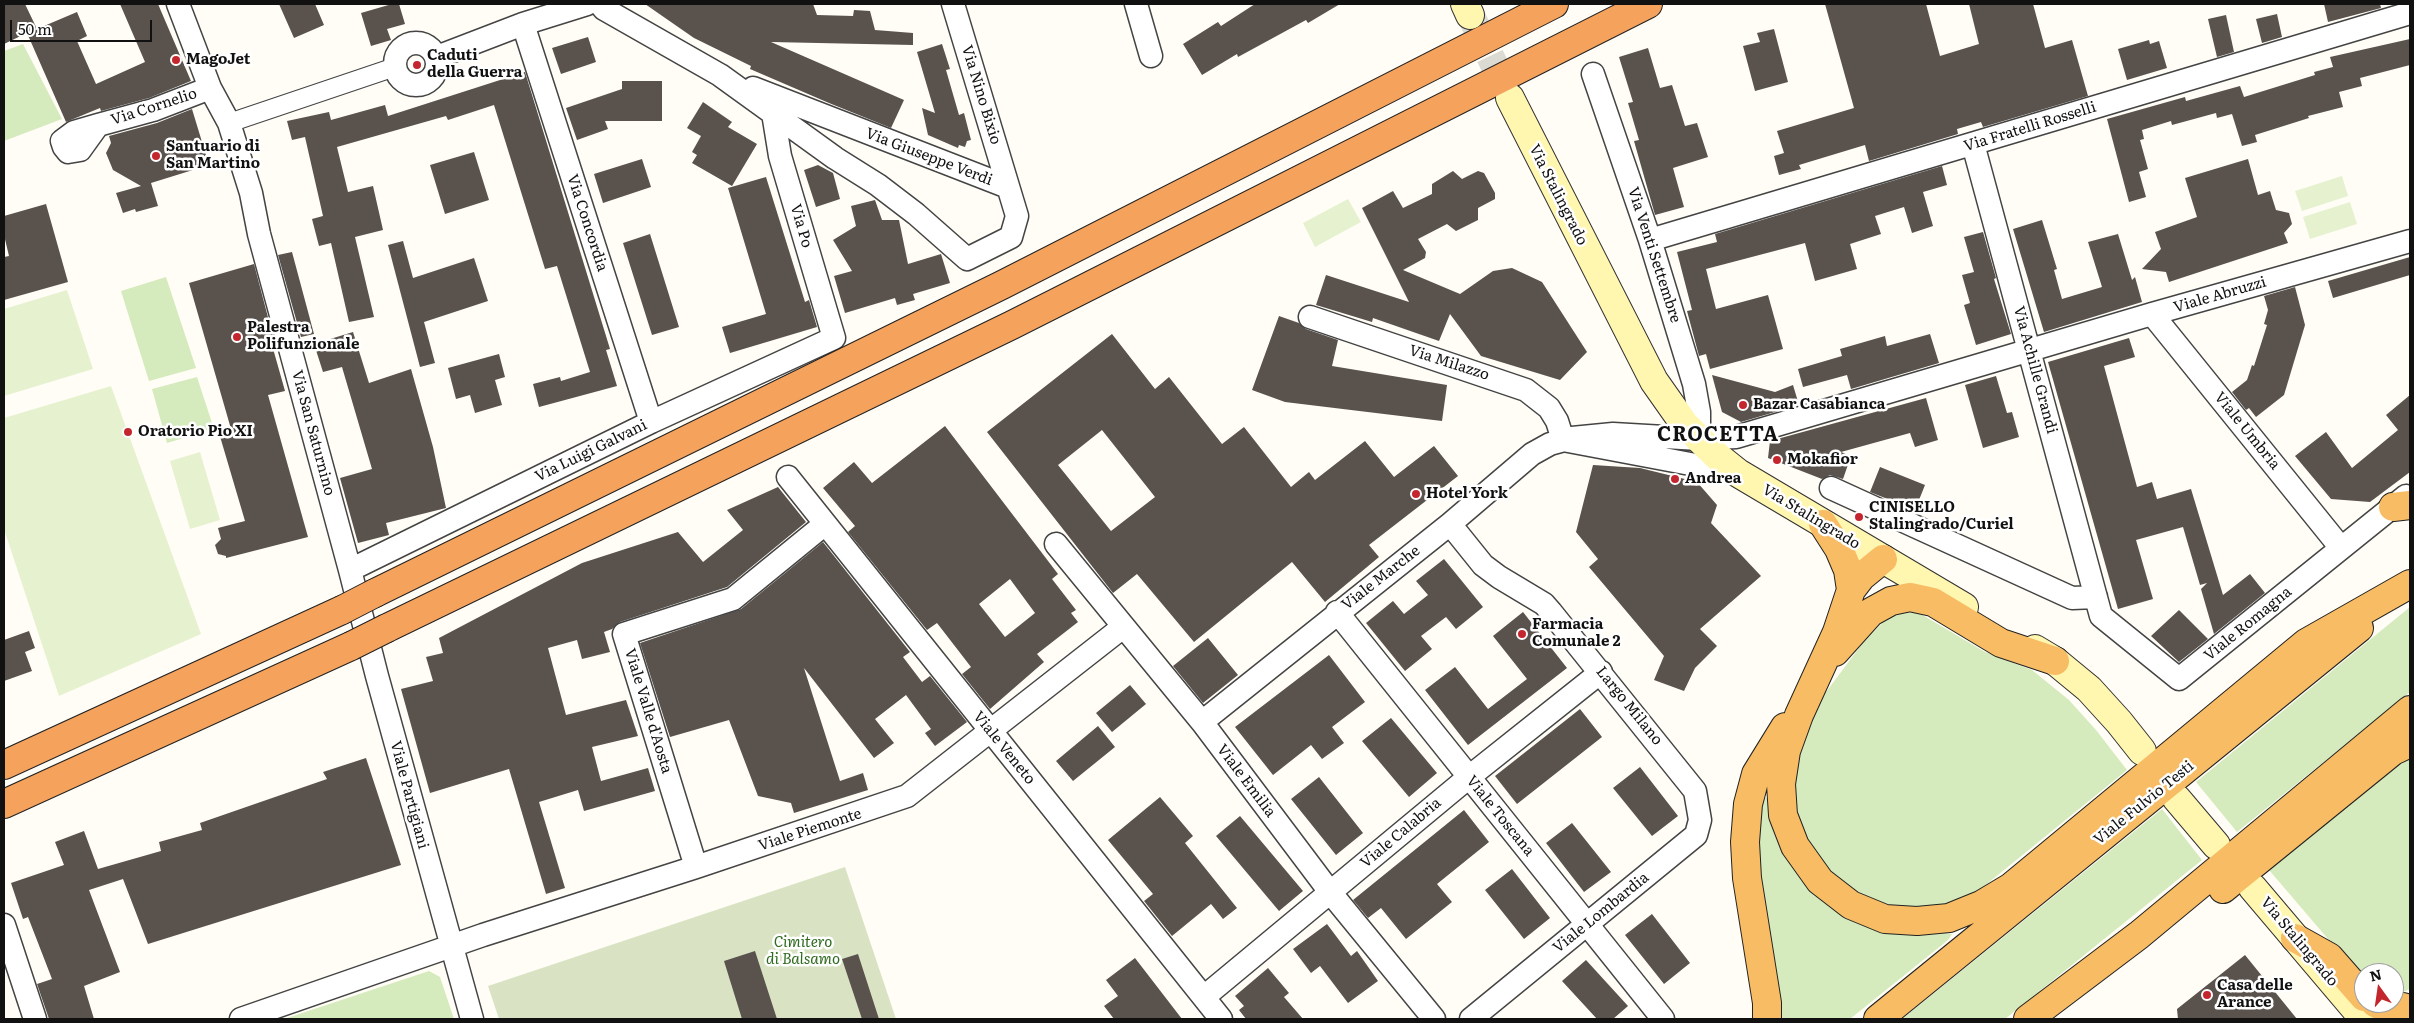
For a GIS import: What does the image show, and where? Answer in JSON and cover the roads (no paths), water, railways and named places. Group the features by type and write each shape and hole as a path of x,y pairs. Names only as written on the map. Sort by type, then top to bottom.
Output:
{"highway":[{"path":"4,765 342,610 1002,285 1554,4"},
{"path":"4,804 351,646 1012,325 1648,4"},
{"path":"1823,524 1839,548 1848,570 1851,590"},
{"path":"1883,560 1861,577 1851,590 1821,670 1786,751 1781,784 1783,815 1795,846 1820,881 1851,905 1885,919 1917,921 1949,918 1981,906 2011,887 2306,643 2410,585"},
{"path":"1871,612 1881,592 1883,560"},
{"name":"Viale Fulvio Testi","path":"1878,1019 2410,585"},
{"path":"1766,1019 1767,1003 1747,878 1745,842 1748,804 1756,774 1821,670 1871,612 1880,605 1902,598 1924,599 1933,602 2001,643 2056,661"},
{"path":"2028,1019 2139,935 2410,710"},
{"path":"2139,935 2185,919 2393,751 2410,743"},
{"path":"2295,938 2328,957 2354,986"}],"main road":[{"name":"Via Stalingrado","path":"1510,98 1654,381 1671,407 1699,439 1738,473 2056,661 2104,704 2142,751"},
{"path":"2178,799 2216,845"},
{"name":"Via Stalingrado","path":"2253,888 2364,1019"}],"street":[{"name":"Via San Saturnino","path":"178,4 210,88 229,123 251,193 259,234 350,570"},
{"name":"Via Nino Bixio","path":"953,4 1008,187"},
{"path":"1136,4 1151,56"},
{"name":"Via Giuseppe Verdi","path":"601,5 720,76 813,142 878,185 916,214 967,259 1011,237 1018,216 1008,187 720,76"},
{"path":"437,57 523,24 601,5"},
{"name":"Via Fratelli Rosselli","path":"1650,240 2410,14"},
{"name":"Via Concordia","path":"523,24 650,422"},
{"path":"415,42 428,46 437,57 438,64 433,77 421,85 407,83 397,74 395,67 397,53 402,48 415,42"},
{"path":"229,123 395,67"},
{"name":"Via Venti Settembre","path":"1593,74 1650,240 1694,384 1699,412 1699,439"},
{"name":"Via Cornelio","path":"98,125 153,110 210,88"},
{"name":"Via Po","path":"773,113 785,172 834,338"},
{"path":"785,172 790,149 800,143 813,142"},
{"name":"Via Achille Grandi","path":"1973,144 2096,597"},
{"name":"Viale Abruzzi","path":"1699,439 1740,436 2152,314 2410,241"},
{"name":"Viale Umbria","path":"2152,314 2341,548"},
{"name":"Via Milazzo","path":"1310,317 1526,390 1549,408 1557,421 1563,440"},
{"name":"Via Luigi Galvani","path":"350,570 650,422 834,338"},
{"name":"Viale Marche","path":"1202,722 1337,612 1450,524 1532,454 1544,447 1563,440 1625,434 1699,439"},
{"path":"1563,440 1738,473"},
{"name":"Viale Veneto","path":"788,477 1221,1019"},
{"path":"1831,488 2072,598 2096,597"},
{"name":"Viale Romagna","path":"2096,597 2101,616 2179,679 2341,548 2404,502"},
{"name":"Viale Valle d'Aosta","path":"696,867 624,634 733,599 825,524"},
{"name":"Largo Milano","path":"1450,524 1483,565 1544,604 1601,672 1695,791"},
{"name":"Viale Emilia","path":"1056,544 1202,722 1330,892 1434,1019"},
{"name":"Viale Partigiani","path":"350,570 377,676 472,1019"},
{"name":"Viale Toscana","path":"1337,612 1663,1019"},
{"name":"Viale Piemonte","path":"241,1019 451,947 907,796 1123,627"},
{"name":"Viale Calabria","path":"1204,997 1469,777 1601,672"},
{"name":"Viale Lombardia","path":"1471,1019 1696,835 1700,820 1695,791"},
{"path":"4,925 35,1019"}],"tunnel":[{"path":"1472,18 1510,98"}],"place":[{"name":"MagoJet","path":"176,60"},
{"name":"Caduti della Guerra","path":"417,65"},
{"name":"Santuario di San Martino","path":"156,156"},
{"name":"Palestra Polifunzionale","path":"237,337"},
{"name":"Bazar Casabianca","path":"1743,405"},
{"name":"Oratorio Pio XI","path":"128,432"},
{"name":"Mokafior","path":"1777,460"},
{"name":"Andrea","path":"1675,479"},
{"name":"Hotel York","path":"1416,494"},
{"name":"CINISELLO Stalingrado/Curiel","path":"1859,517"},
{"name":"Farmacia Comunale 2","path":"1522,634"},
{"name":"Casa delle Arance","path":"2207,995"}],"district":[{"name":"CROCETTA","path":"1718,435"}],"park label":[{"name":"Cimitero di Balsamo","path":"803,952"}]}
